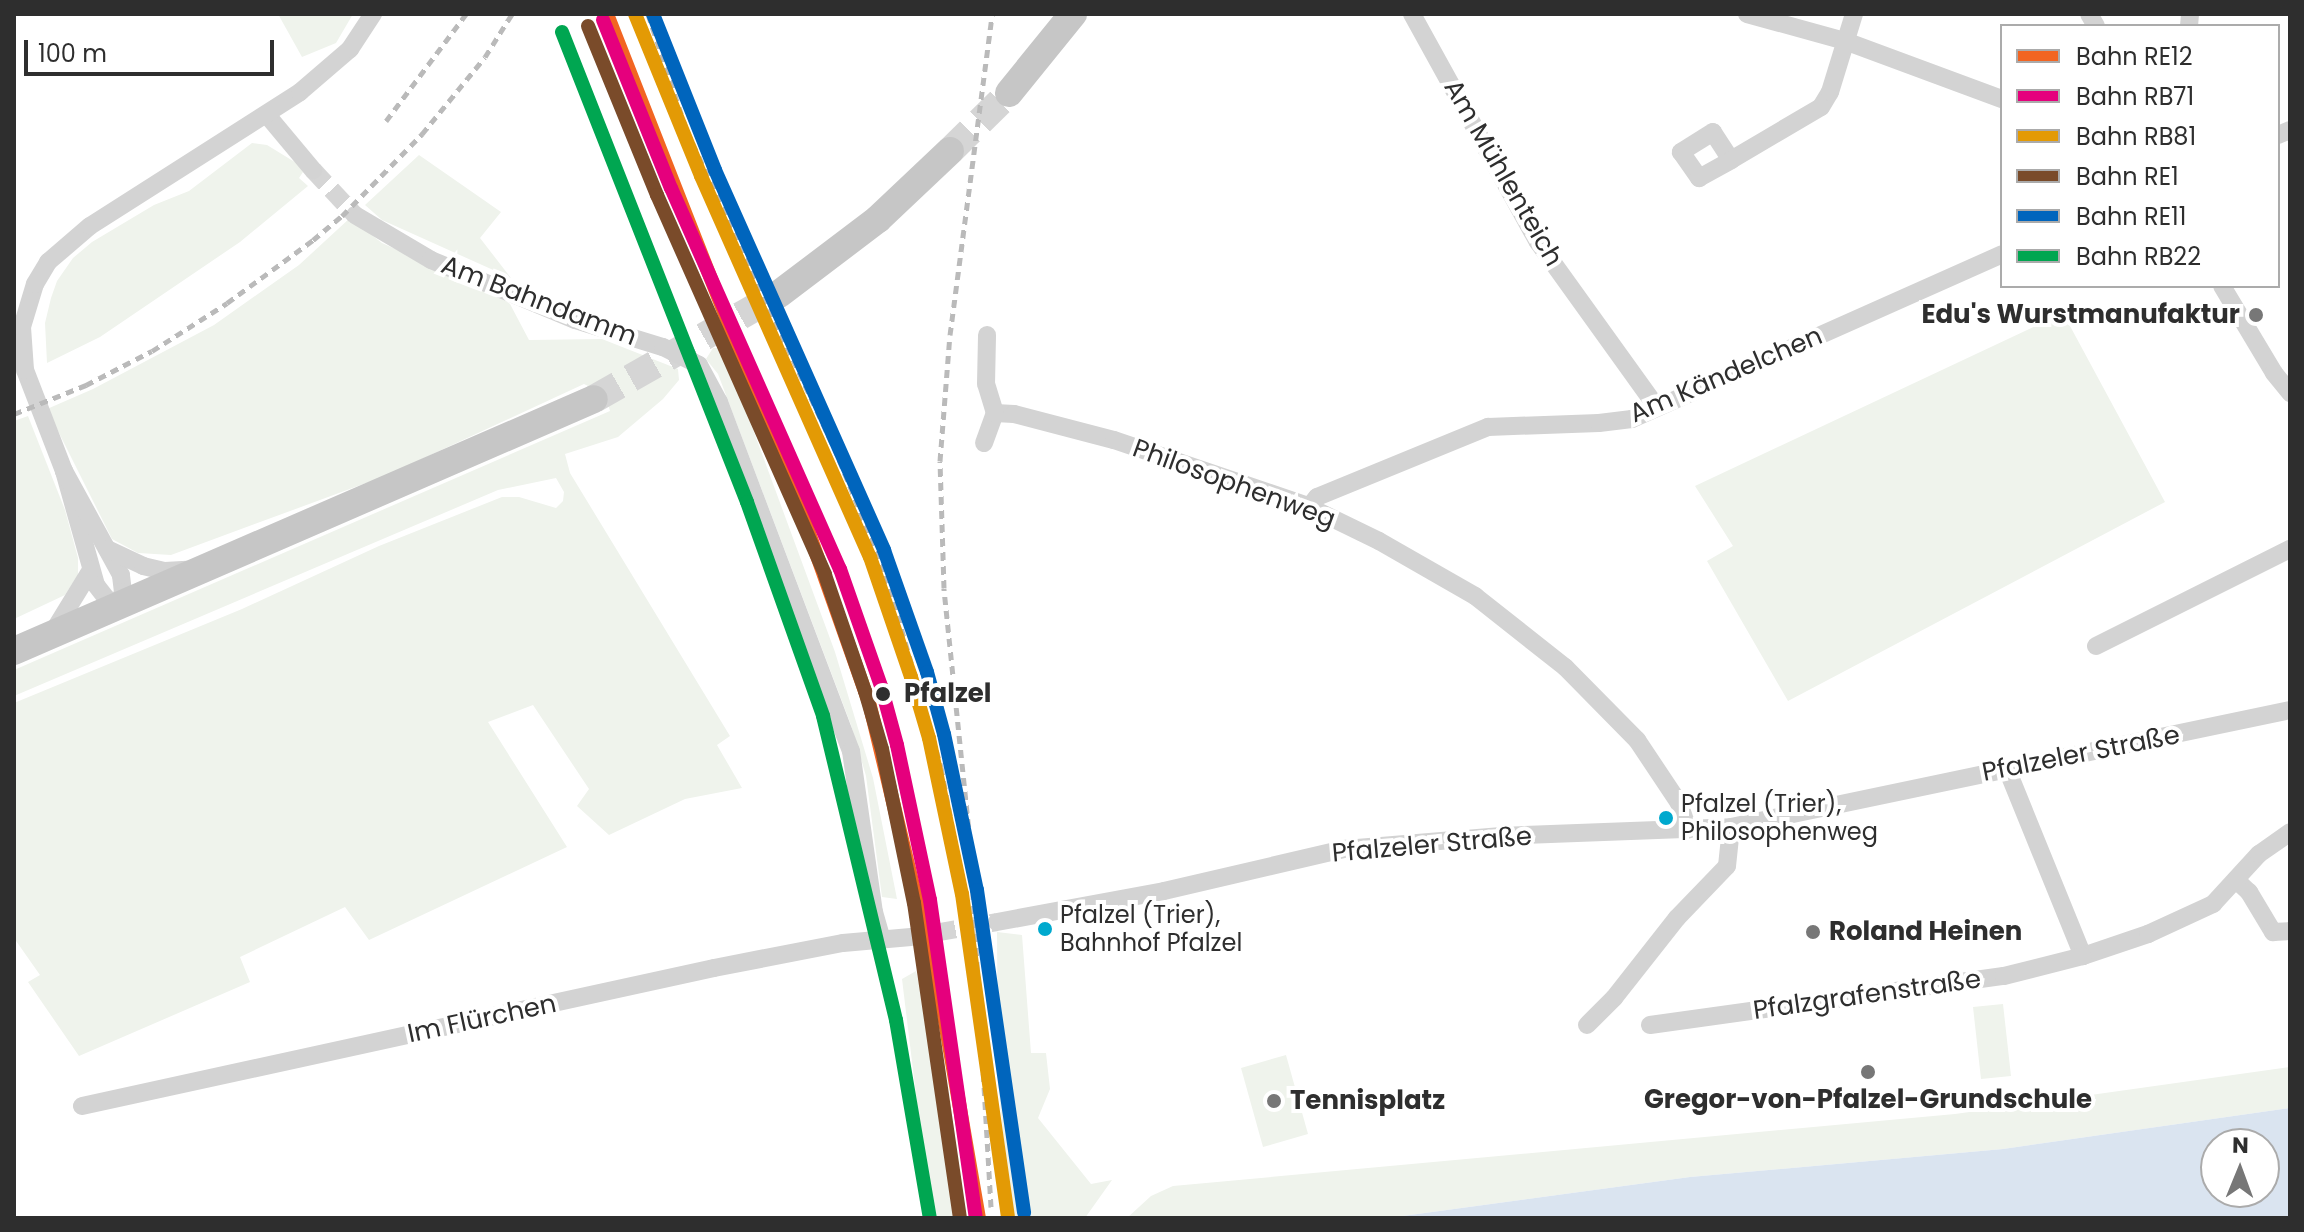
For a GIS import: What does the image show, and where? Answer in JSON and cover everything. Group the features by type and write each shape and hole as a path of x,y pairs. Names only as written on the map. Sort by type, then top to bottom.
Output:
{"main road":[{"path":"1009,93 1073,14"},
{"path":"779,294 878,219 950,151"},
{"path":"14,651 594,399"}],"street":[{"path":"64,471 121,575 123,592 118,606 101,594 91,570 64,471 25,370 22,327 26,307 48,262 65,244 267,115 350,49 373,14"},
{"name":"Am Mühlenteich","path":"1412,14 1538,242 1656,406"},
{"path":"1747,14 1845,41 2000,98"},
{"path":"1731,160 1821,107 1830,92 1854,14"},
{"path":"267,115 313,170"},
{"name":"Am Bahndamm","path":"355,215 431,260 575,320 663,347 699,365 725,416 851,751 874,912 882,940"},
{"name":"Am Kändelchen","path":"1309,507 1317,497 1488,427 1632,419 2000,255"},
{"path":"2223,288 2274,373 2290,393"},
{"path":"984,443 995,413 986,384 987,335"},
{"name":"Philosophenweg","path":"995,413 1014,414 1114,440 1309,507 1379,541 1475,596 1535,641 1637,740 1679,803 1688,829"},
{"path":"107,549 154,568 201,570"},
{"path":"2096,646 2290,549"},
{"path":"52,634 91,570"},
{"name":"Pfalzeler Straße","path":"997,922 1164,891 1345,849 1501,836 1731,827 2290,710"},
{"path":"2007,769 2083,956"},
{"path":"1587,1025 1614,998 1677,918 1727,866 1731,827"},
{"name":"Pfalzgrafenstraße","path":"1650,1025 2004,976 2083,956 2148,934 2213,904 2259,854 2290,832"},
{"path":"2236,880 2249,892 2273,932 2290,931"},
{"path":"882,940 911,937"},
{"name":"Im Flürchen","path":"82,1106 714,968 843,943 882,940"}],"shaded area":[{"path":"278,14 353,14 336,43 302,57"},
{"path":"252,143 267,145 298,164 303,172 299,178 308,186 240,242 100,337 47,363 45,323 51,298 57,281 73,258 92,242 154,205 189,191"},
{"path":"419,155 501,212 480,238 511,278 382,220 365,205"},
{"path":"350,218 382,243 498,295 510,304 529,340 602,339 678,369 679,380 663,399 618,437 565,454 570,473 730,736 717,745 742,788 685,799 609,835 577,806 589,789 533,705 488,722 567,847 369,940 345,907 240,957 250,982 79,1056 28,982 40,975 14,938 14,703 242,609 379,546 502,497 519,497 556,508 563,501 564,492 556,478 498,490 14,696 14,670 610,411 605,394 584,384 385,476 171,555 138,553 112,539 47,409 93,389 214,325 299,265"},
{"path":"2063,313 2165,502 1788,701 1707,561 1733,546 1695,486"},
{"path":"713,348 723,348 835,652 873,778 897,899 882,897 866,776 851,725 718,374 706,359"},
{"path":"28,416 65,510 78,558 78,575 65,595 14,619 14,421"},
{"path":"997,932 1022,935 1031,1053 1046,1053 1050,1089 1038,1118 1091,1184 1112,1180 1085,1218 1006,1218 1009,1189 998,1084"},
{"path":"916,971 954,1128 963,1218 931,1218 902,979"},
{"path":"2003,1004 2011,1076 1981,1079 1973,1007"},
{"name":"Tennisplatz","path":"1286,1055 1308,1134 1263,1147 1241,1068"},
{"path":"2290,1067 2290,1108 2003,1149 1690,1177 1388,1218 1127,1218 1151,1196 1173,1186 1955,1114"},
{"path":"2290,1108 2290,1218 1388,1218 1690,1177 2003,1149"}],"tunnel":[{"path":"950,151 1009,93"},
{"path":"313,170 355,215"},
{"path":"594,399 779,294"},
{"path":"911,937 997,922"}],"railway":[{"path":"386,121 466,14"},
{"path":"14,414 86,385 152,351 227,303 313,240 342,216 422,134 485,57 512,14"},
{"path":"648,14 687,131 834,447 886,575 941,767 962,879"},
{"path":"991,1207 970,841 944,588 940,461 950,335 992,14"}],"rail line":[{"name":"RE12","path":"607,14 792,485 869,702 943,1010 979,1218"},
{"name":"RB81","path":"635,14 701,176 870,557 911,677 929,738 962,894 1008,1216"},
{"name":"RE11","path":"653,14 715,170 884,550 927,672 944,734 977,890 1024,1213"},
{"name":"RB71","path":"603,20 671,188 840,569 881,686 897,745 930,900 976,1218"},
{"name":"RE1","path":"588,26 657,195 825,575 865,691 882,749 914,903 960,1218"},
{"name":"RB22","path":"562,32 747,502 823,716 896,1020 930,1218"}],"place":[{"name":"Edu's Wurstmanufaktur","path":"2256,315"},
{"name":"Pfalzel","path":"883,694"},
{"name":"Pfalzel (Trier), Philosophenweg","path":"1666,818"},
{"name":"Pfalzel (Trier), Bahnhof Pfalzel","path":"1045,929"},
{"name":"Roland Heinen","path":"1813,932"},
{"name":"Gregor-von-Pfalzel-Grundschule","path":"1868,1072"},
{"name":"Tennisplatz","path":"1274,1101"}]}
